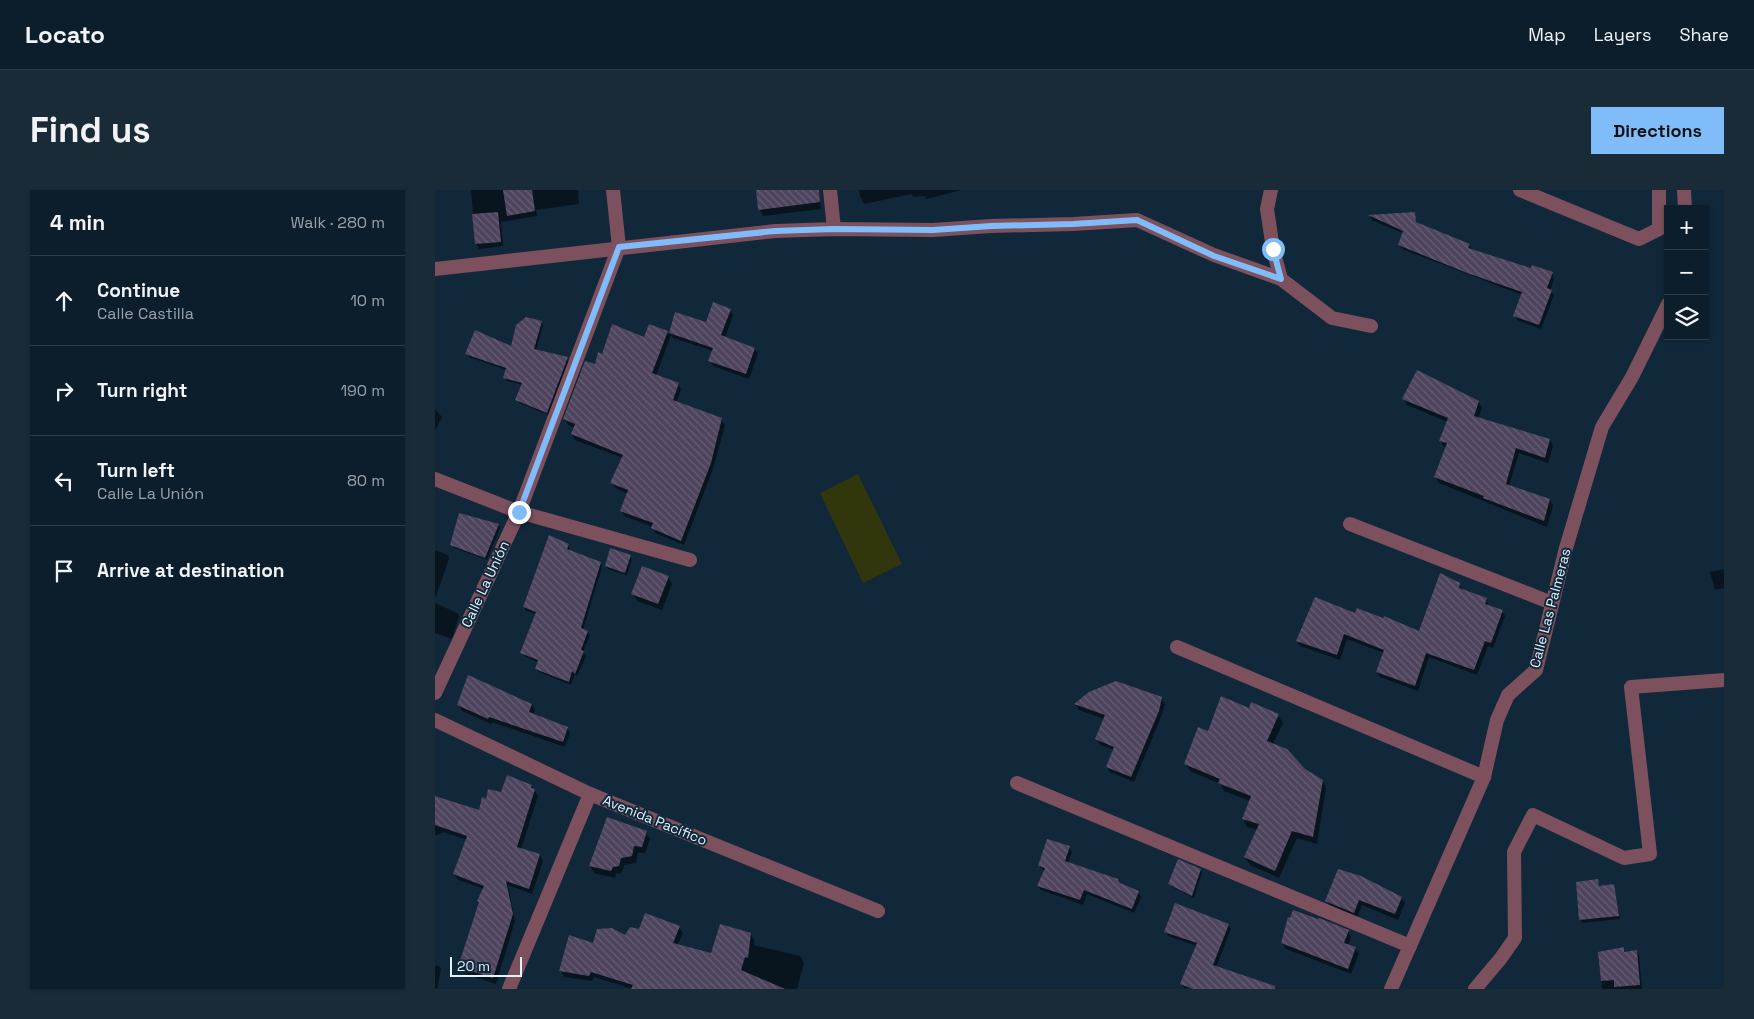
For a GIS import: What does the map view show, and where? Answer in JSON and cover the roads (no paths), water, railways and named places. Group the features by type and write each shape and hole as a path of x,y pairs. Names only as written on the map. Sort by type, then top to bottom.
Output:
{"street":[{"name":"Calle La Unión","path":"435,693 519,512 619,247 613,190"},
{"path":"830,190 834,229"},
{"path":"1271,190 1267,209 1273,249 1281,279"},
{"path":"1520,190 1639,239 1659,228 1659,190"},
{"path":"1684,190 1685,205"},
{"path":"435,269 775,231 834,229 933,230 1137,220 1214,256 1281,279 1332,318 1371,326"},
{"name":"Calle Las Palmeras","path":"1391,989 1484,777 1497,720 1507,695 1536,670 1551,603 1601,427 1632,377 1664,312"},
{"path":"435,479 519,512 690,560"},
{"path":"1351,524 1551,603"},
{"path":"1177,647 1484,777"},
{"path":"1475,989 1515,938 1514,852 1533,815 1624,858 1650,854 1631,687 1724,680"},
{"name":"Avenida Pacífico","path":"435,720 590,794 878,911"},
{"path":"1017,783 1410,946"},
{"path":"509,989 590,794"}]}
